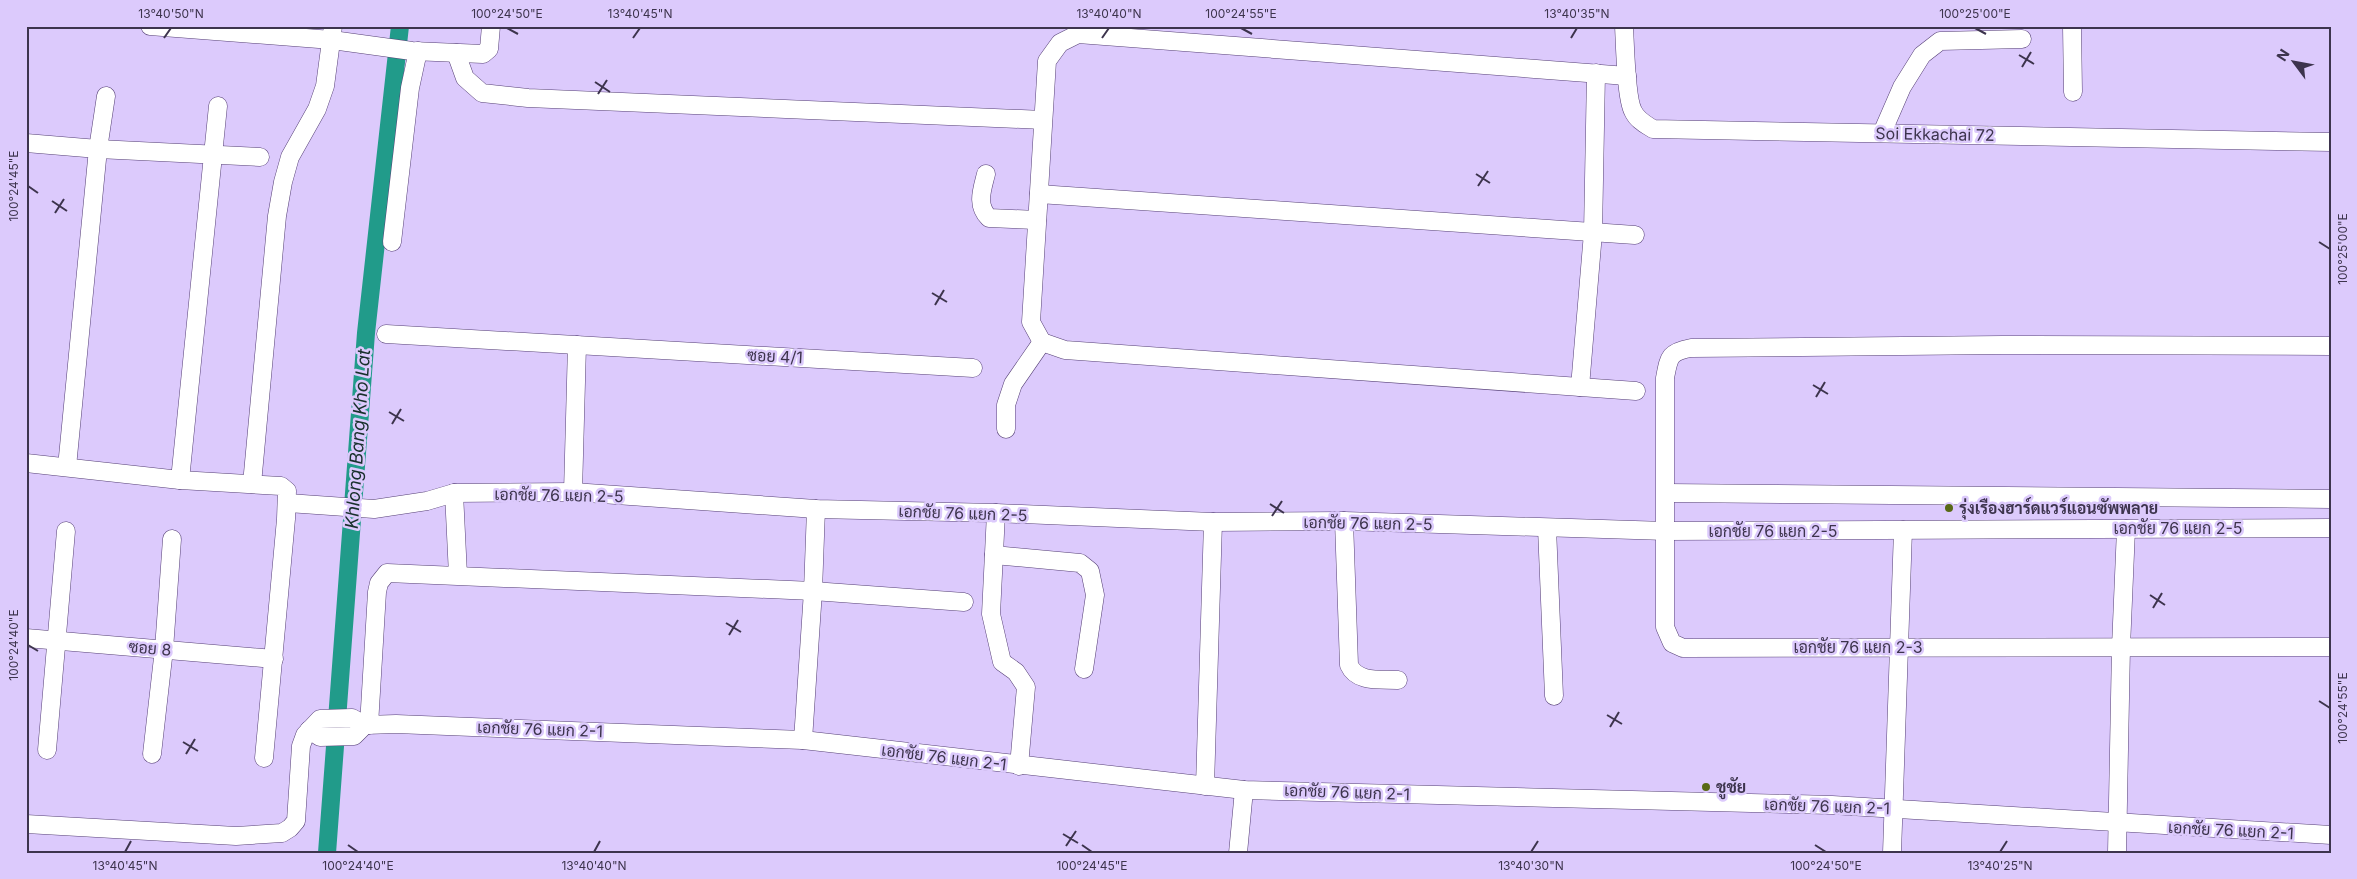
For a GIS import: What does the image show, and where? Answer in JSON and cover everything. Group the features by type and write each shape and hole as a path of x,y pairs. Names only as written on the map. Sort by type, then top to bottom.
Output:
{"street":[{"path":"150,26 333,33 378,47 456,53 486,53 489,49 491,26"},
{"name":"Soi Ekkachai 72","path":"1624,26 1627,76 1632,110 1641,121 1653,129 2331,142"},
{"path":"2072,26 2073,92"},
{"path":"252,484 276,226 283,182 290,157 317,109 325,86 333,33"},
{"path":"1627,76 1078,34 1060,43 1047,61 1031,322 1042,342 1065,350 1636,390"},
{"path":"1882,133 1902,87 1922,54 1940,41 2022,39"},
{"path":"392,242 415,51"},
{"path":"456,53 464,78 482,92 528,98 1043,120"},
{"path":"1580,387 1593,232 1596,73"},
{"path":"67,467 98,149 106,96"},
{"path":"180,480 218,106"},
{"path":"26,143 98,149 260,157"},
{"path":"986,174 980,196 983,211 989,218 1037,220"},
{"path":"1039,194 1635,236"},
{"name":"ซอย 4/1","path":"386,334 973,368"},
{"path":"1006,429 1006,405 1014,384 1042,342"},
{"name":"เอกชัย 76 แยก 2-3","path":"2331,346 2002,345 1691,348 1677,350 1669,358 1665,378 1665,627 1672,643 1683,648 2331,647"},
{"path":"573,492 577,346"},
{"path":"26,463 180,480 281,486 288,494 264,758"},
{"name":"เอกชัย 76 แยก 2-5","path":"288,503 374,509 427,501 454,493 573,492 816,509 996,513 1213,522 1344,520 1666,531 2331,528"},
{"path":"454,493 458,575"},
{"path":"1666,493 2331,499"},
{"path":"803,740 813,592 816,509"},
{"path":"996,513 991,614 1002,662 1016,672 1026,686 1019,766"},
{"path":"1344,520 1350,665 1353,673 1359,677 1398,680"},
{"path":"1205,786 1213,522"},
{"path":"1547,528 1554,696"},
{"path":"2117,853 2120,647 2126,529"},
{"path":"1892,853 1903,530"},
{"path":"47,750 66,531"},
{"path":"152,754 164,649 172,539"},
{"path":"994,555 1080,563 1090,571 1095,595 1084,670"},
{"path":"360,726 379,583 387,573 813,592 964,602"},
{"name":"ซอย 8","path":"26,638 274,660"},
{"name":"เอกชัย 76 แยก 2-1","path":"26,824 236,836 282,832 290,828 296,820 300,746 304,735 316,729 406,724 803,740 1019,766 1244,790 1894,808 2118,824 2331,835"},
{"path":"1238,853 1244,790"}],"waterway":[{"name":"Khlong Bang Kho Lat","path":"327,853 366,333 400,26"}],"place":[{"name":"รุ่งเรืองฮาร์ดแวร์แอนซัพพลาย","path":"1949,508"},
{"name":"ชูชัย","path":"1706,787"}]}
